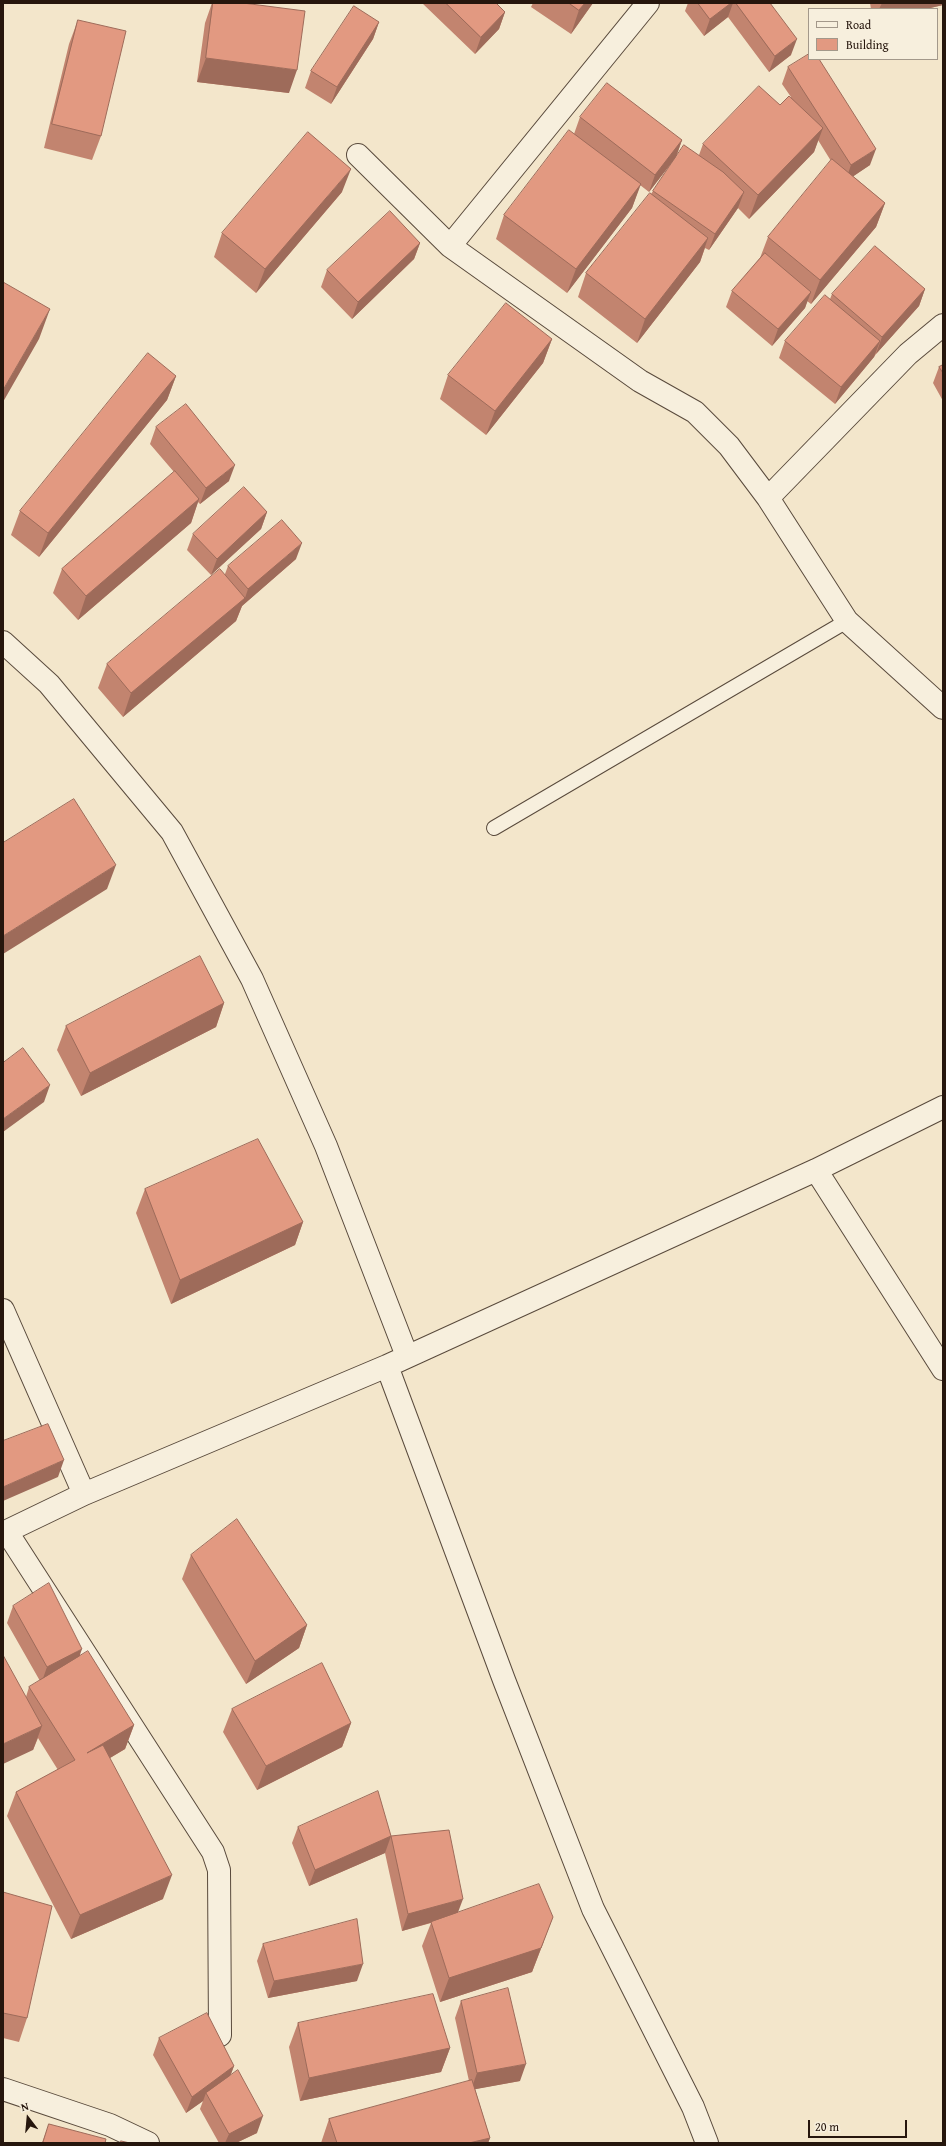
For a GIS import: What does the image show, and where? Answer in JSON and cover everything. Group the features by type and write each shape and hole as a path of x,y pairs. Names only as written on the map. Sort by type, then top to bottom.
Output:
{"street":[{"path":"450,246 648,3"},
{"path":"358,154 450,246 640,381 694,412 729,446 768,498 847,621 943,708"},
{"path":"768,498 908,354 943,325"},
{"path":"3,642 49,684 172,832 252,979 326,1146 407,1356"},
{"path":"220,2035 219,1870 212,1852 5,1532 84,1494 386,1366 816,1170 943,1107"},
{"path":"816,1170 943,1368"},
{"path":"3,1310 84,1494"},
{"path":"386,1366 504,1680 593,1908 693,2107 707,2143"},
{"path":"3,2089 110,2125 148,2143"}],"lane":[{"path":"494,828 847,621"}],"building":[{"path":"213,3 243,3 305,11 297,70 206,58"},
{"path":"446,3 496,3 505,12 481,37"},
{"path":"569,3 585,3 579,10"},
{"path":"698,3 731,3 710,19"},
{"path":"736,3 770,3 797,39 775,56"},
{"path":"354,6 379,22 337,87 311,71"},
{"path":"78,20 126,31 101,136 52,124"},
{"path":"808,55 808,60 820,60 876,149 851,165 788,67"},
{"path":"607,83 682,140 655,175 580,117"},
{"path":"759,86 780,105 789,96 823,128 758,195 703,144"},
{"path":"569,130 641,184 576,269 504,215"},
{"path":"308,132 351,169 265,269 222,233"},
{"path":"684,145 723,172 744,192 715,234 653,191"},
{"path":"832,159 885,203 820,280 768,237"},
{"path":"650,193 708,238 645,319 586,273"},
{"path":"390,211 420,243 358,302 327,270"},
{"path":"875,246 925,289 882,337 832,294"},
{"path":"765,253 811,292 778,329 732,291"},
{"path":"3,282 50,309 3,390"},
{"path":"825,295 880,341 841,387 785,341"},
{"path":"506,303 552,339 495,411 448,375"},
{"path":"148,353 176,376 48,533 20,511"},
{"path":"943,365 943,373 939,367"},
{"path":"186,404 235,465 206,488 156,427"},
{"path":"175,471 199,499 86,596 62,569"},
{"path":"244,487 267,512 217,559 193,534"},
{"path":"282,520 302,543 248,589 228,566"},
{"path":"220,569 245,598 131,693 107,664"},
{"path":"74,799 116,865 3,936 3,843"},
{"path":"200,956 224,1003 90,1073 66,1026"},
{"path":"23,1048 50,1085 3,1119 3,1063"},
{"path":"258,1139 303,1222 180,1280 145,1189"},
{"path":"48,1424 64,1460 3,1487 3,1441"},
{"path":"237,1519 307,1625 255,1661 191,1555"},
{"path":"49,1583 82,1649 47,1667 13,1606"},
{"path":"88,1651 134,1725 87,1753 103,1745 172,1875 80,1915 16,1792 75,1760 29,1687"},
{"path":"3,1655 42,1726 3,1744"},
{"path":"322,1663 351,1723 266,1766 232,1709"},
{"path":"378,1791 391,1836 315,1870 298,1827"},
{"path":"449,1830 463,1899 408,1914 391,1836"},
{"path":"539,1884 553,1917 541,1948 449,1978 431,1922"},
{"path":"3,1892 52,1906 27,2018 3,2013"},
{"path":"357,1919 363,1964 274,1981 263,1944"},
{"path":"508,1988 526,2064 477,2073 461,2001"},
{"path":"433,1994 450,2048 309,2078 298,2023"},
{"path":"207,2013 234,2066 192,2097 159,2038"},
{"path":"238,2070 263,2116 229,2134 206,2093"},
{"path":"472,2080 490,2138 469,2143 337,2143 329,2119"},
{"path":"49,2124 106,2139 105,2143 43,2143"}]}
